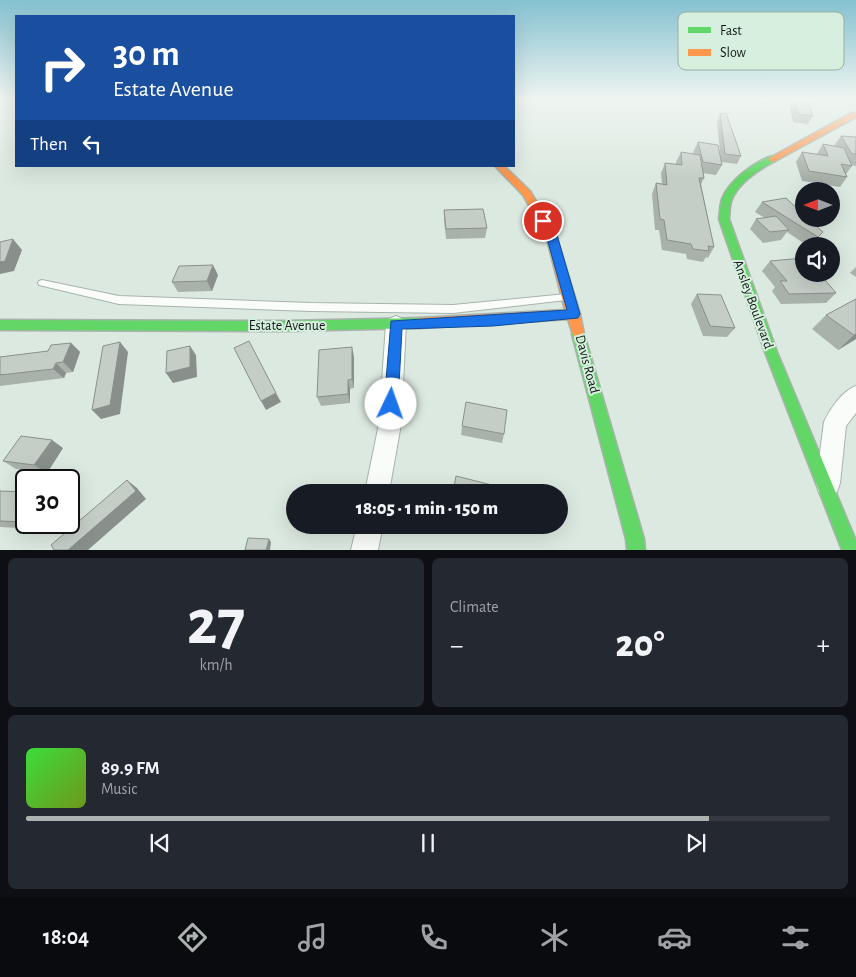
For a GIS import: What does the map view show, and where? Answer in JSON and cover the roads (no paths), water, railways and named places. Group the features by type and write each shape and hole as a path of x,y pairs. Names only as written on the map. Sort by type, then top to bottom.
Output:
{"street":[{"name":"Ansley Boulevard","path":"835,126 761,166 738,185 727,199 724,219 771,352 851,550"},
{"name":"Davis Road","path":"500,167 527,193 552,235 636,550"},
{"name":"Estate Avenue","path":"0,325 396,324 493,321 574,314"},
{"path":"379,484 390,424 396,324"},
{"path":"827,491 835,422 856,396"},
{"path":"364,550 368,534"}],"lane":[{"path":"42,284 119,300 301,307 453,308 569,297"}]}
